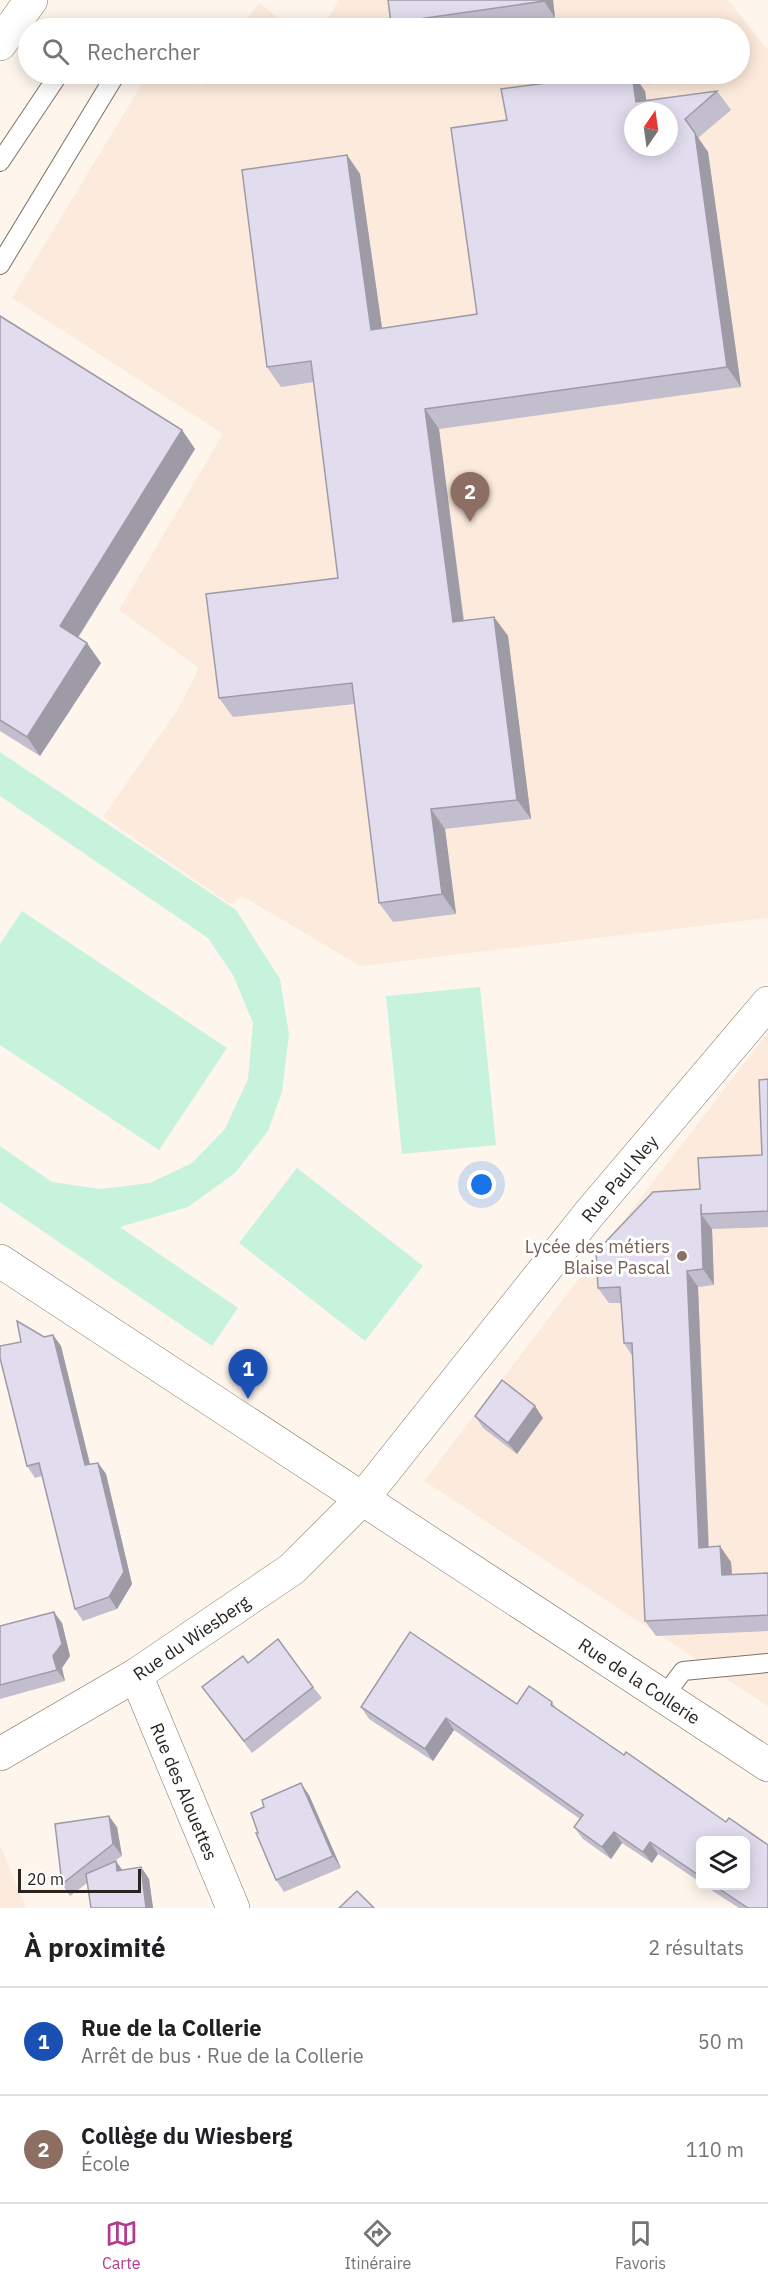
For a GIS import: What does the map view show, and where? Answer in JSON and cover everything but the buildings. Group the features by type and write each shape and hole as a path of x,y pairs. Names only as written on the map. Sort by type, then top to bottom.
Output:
{"street":[{"path":"18,18 31,0"},
{"path":"0,44 18,18"},
{"name":"Rue Paul Ney","path":"363,1498 589,1214 768,1003"},
{"name":"Rue de la Collerie","path":"0,1262 665,1695 768,1765"},
{"name":"Rue du Wiesberg","path":"0,1754 136,1675 292,1569 363,1498"},
{"name":"Rue des Alouettes","path":"136,1675 232,1908"}],"lane":[{"path":"0,162 52,84"},
{"path":"0,265 110,84"},
{"path":"665,1695 683,1671 768,1663"}],"shaded area":[{"path":"339,0 728,0 742,18 328,18"},
{"path":"259,3 279,18 248,18"},
{"path":"750,28 768,50 768,918 360,966 242,896 230,904 103,817 178,709 199,668 119,610 223,434 12,298 142,84 197,84 201,86 202,84 750,84"},
{"name":"Lycée des métiers Blaise Pascal","path":"768,1032 768,1706 424,1481"},
{"path":"0,1845 26,1908 0,1908"}],"green space":[{"path":"0,752 236,910 280,979 289,1034 282,1092 268,1131 235,1173 188,1207 120,1227 238,1308 212,1346 0,1202 0,1146 52,1182 101,1189 150,1183 192,1163 225,1129 248,1079 253,1023 233,975 208,938 0,796"},
{"path":"22,911 227,1048 159,1150 0,1045 0,944"},
{"path":"480,987 496,1145 402,1154 386,996"},
{"path":"297,1168 423,1266 365,1341 239,1243"}],"place":[{"name":"Collège du Wiesberg","path":"470,522"},
{"name":"Lycée des métiers Blaise Pascal","path":"682,1256"},
{"name":"Rue de la Collerie","path":"248,1399"}]}
